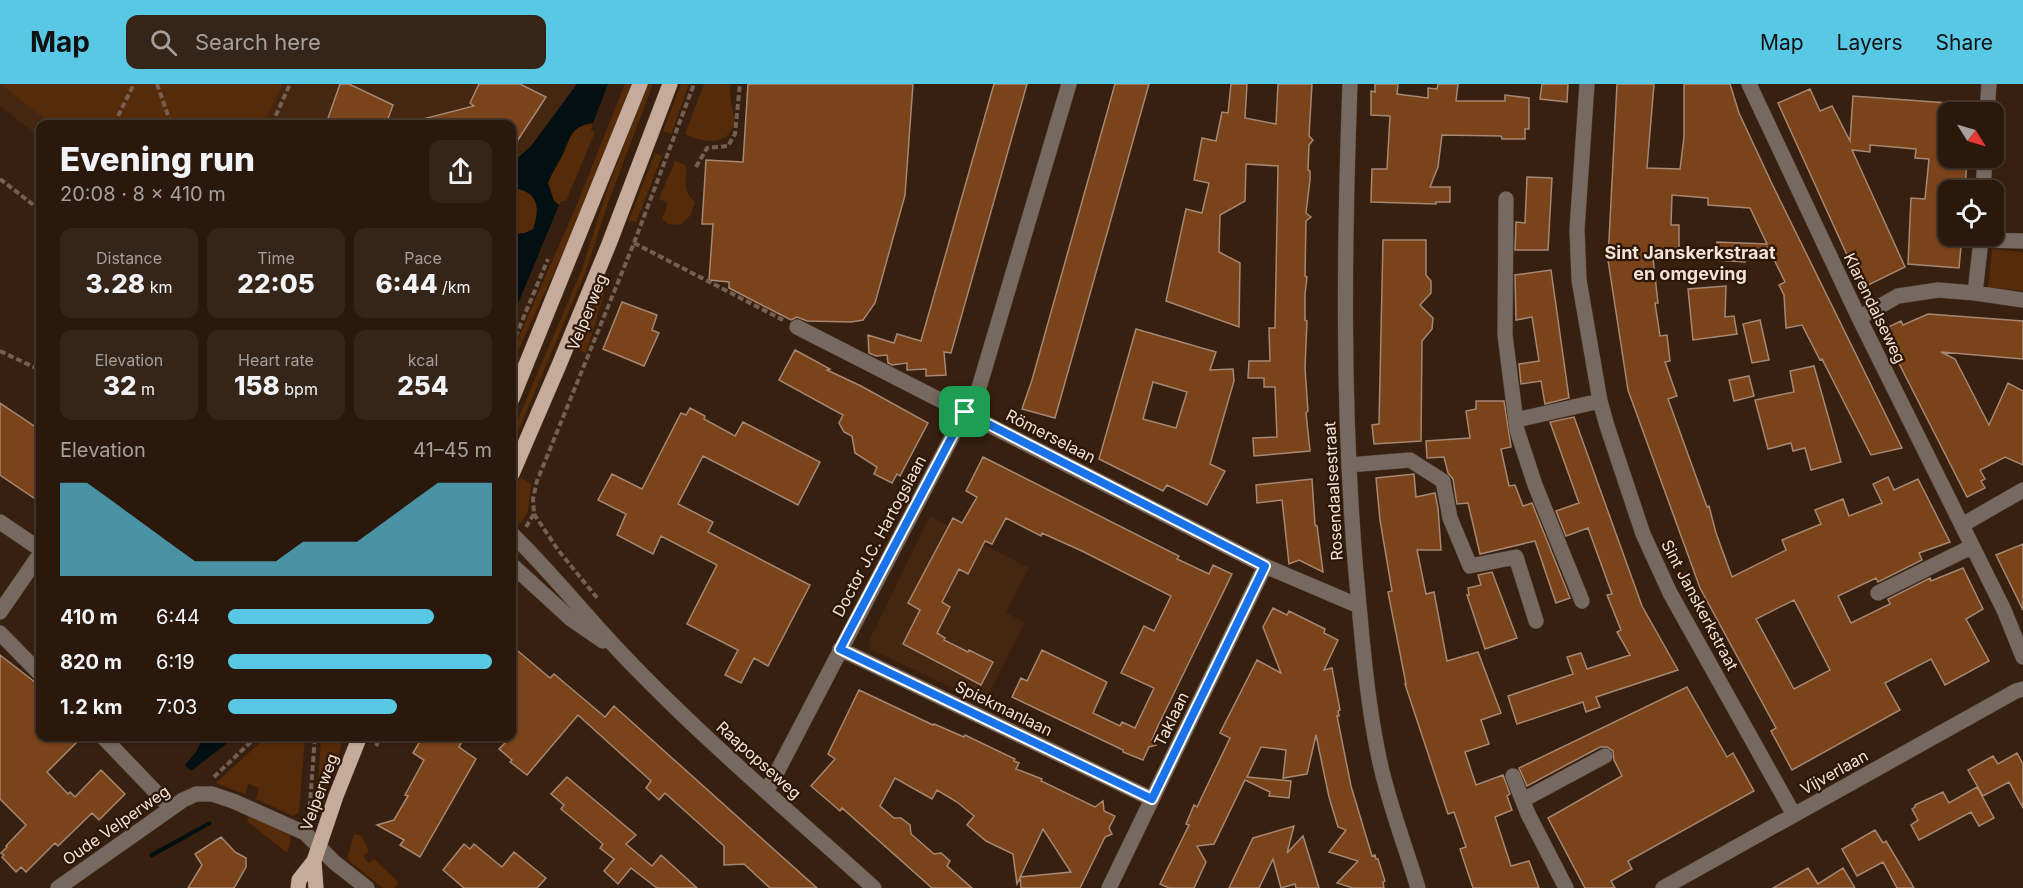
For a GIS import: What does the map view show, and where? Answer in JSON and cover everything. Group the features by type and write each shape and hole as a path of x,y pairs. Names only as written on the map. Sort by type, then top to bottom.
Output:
{"main road":[{"path":"516,389 640,84"},
{"name":"Velperweg","path":"516,465 586,299 670,84"},
{"name":"Velperweg","path":"297,888 314,861 358,741"},
{"name":"Velperweg","path":"314,861 316,888"}],"street":[{"name":"Doctor J.C. Hartogslaan","path":"767,791 978,391 1070,84"},
{"name":"Rosendaalsestraat","path":"1350,84 1344,286 1348,465 1363,658 1379,760 1396,822 1418,888"},
{"name":"Sint Janskerkstraat","path":"1587,84 1577,230 1578,270 1600,401 1625,485 1643,534 1670,593 1794,815"},
{"name":"Klarendalseweg","path":"1749,84 1859,318 2004,610 2023,657"},
{"path":"1988,102 1989,84"},
{"path":"1506,199 1505,335 1517,430 1582,601"},
{"path":"2004,240 2023,241"},
{"path":"1975,293 1980,246"},
{"path":"1859,318 1898,296 1938,290 2023,300"},
{"name":"Römerselaan","path":"797,327 1265,566 1359,606"},
{"path":"1516,420 1600,401"},
{"path":"1348,465 1410,460 1443,481 1450,518 1470,566 1516,556 1536,621"},
{"path":"1962,525 2023,490"},
{"path":"0,522 36,546"},
{"name":"Raapopseweg","path":"516,538 536,557 623,655 690,722 874,888"},
{"path":"1878,593 1971,547"},
{"path":"0,612 36,561"},
{"name":"Taklaan","path":"1109,888 1265,566"},
{"name":"Raapopseweg","path":"516,569 570,619 623,655"},
{"path":"0,633 36,670"},
{"name":"Spiekmanlaan","path":"840,649 1152,799"},
{"name":"Vijverlaan","path":"1663,888 2023,689"},
{"path":"107,741 171,808"},
{"path":"1523,800 1605,756"},
{"path":"1513,776 1566,888"},
{"name":"Oude Velperweg","path":"58,888 171,808 196,794 212,794 225,798 304,833 334,862 367,888"}],"path":[{"path":"116,120 134,84"},
{"path":"157,84 170,120"},
{"path":"274,120 290,84"},
{"name":"Velperweg","path":"516,536 534,514 533,499 537,481 634,243 694,84"},
{"path":"696,167 707,148 728,146 735,134 740,84"},
{"path":"0,179 36,207"},
{"path":"634,243 797,327"},
{"path":"0,351 36,368"},
{"name":"Oude Velperweg","path":"196,794 252,741"},
{"name":"Velperweg","path":"304,833 312,795 315,741"}],"shaded area":[{"path":"0,84 606,84 516,300 516,120 36,120 36,134 0,106"},
{"path":"0,84 283,85 265,120 47,120"},
{"path":"577,84 608,84 593,123 579,127 572,134 548,183 554,201 559,205 516,308 516,234 533,229 537,207 532,196 516,189 516,159 531,146"},
{"path":"625,84 632,84 585,205 516,355 516,344 578,202"},
{"path":"647,84 653,84 609,200 586,271 516,437 516,424 582,269 604,199"},
{"path":"681,84 689,84 671,134 663,131"},
{"path":"704,84 731,84 735,125 728,135 715,141 694,138 685,134"},
{"path":"593,123 591,130 595,132 566,201 562,201 559,205 554,201 548,183 575,130"},
{"path":"655,153 662,156 636,222 629,220"},
{"path":"675,161 685,165 686,188 695,202 690,216 680,225 668,224 662,219 668,203 659,199"},
{"path":"516,189 532,196 537,207 533,229 516,234"},
{"path":"1992,249 2023,252 2023,291 1988,287"},
{"path":"600,289 605,291 586,353 575,349"},
{"path":"520,477 531,484 528,511 520,524 516,513 516,489"},
{"path":"930,516 1029,568 1006,613 1025,622 984,703 870,649 868,643"},
{"path":"202,741 230,741 191,771 185,765"},
{"path":"262,741 305,741 299,812 293,816 256,799 259,788 248,784 245,794 216,783"},
{"path":"321,741 343,741 323,801 317,799"},
{"path":"249,815 290,835 291,840 287,853 247,821"},
{"path":"210,821 212,824 151,858 149,854"},
{"path":"354,834 362,836 369,852 363,856 368,863 374,859 399,883 394,888 383,888 349,861 348,856"}],"building":[{"path":"340,84 349,84 393,105 387,120 327,120"},
{"path":"479,84 520,84 546,97 516,143 516,120 423,120 474,106 470,103"},
{"path":"748,84 913,84 905,195 875,303 863,320 807,321 797,317 791,320 729,288 729,282 709,280 713,224 702,224 706,160 743,162"},
{"path":"994,84 1027,84 951,353 944,352 946,375 926,376 926,369 907,370 907,363 892,365 888,363 887,355 876,356 869,353 868,335 894,343 897,334 921,341"},
{"path":"1115,84 1149,84 1055,418 1022,409"},
{"path":"1231,84 1247,84 1245,118 1276,124 1278,84 1312,84 1309,136 1313,140 1309,145 1310,180 1306,213 1311,217 1306,221 1305,276 1307,277 1305,320 1307,321 1305,368 1308,411 1306,413 1310,451 1254,456 1253,438 1277,437 1275,387 1264,387 1264,378 1248,378 1249,361 1270,361 1269,328 1275,328 1278,166 1246,164 1245,201 1220,215 1219,252 1240,263 1239,327 1166,301 1186,209 1202,213 1209,183 1194,180 1202,138 1216,141 1222,112 1228,113"},
{"path":"1375,84 1398,84 1397,94 1428,98 1428,88 1437,89 1438,84 1458,84 1456,101 1505,101 1505,95 1529,98 1529,129 1525,129 1525,139 1502,139 1501,136 1442,135 1438,167 1430,187 1450,187 1450,202 1436,202 1436,204 1371,202 1372,169 1387,169 1390,116 1371,115 1371,91 1375,92"},
{"path":"1542,84 1568,84 1567,102 1540,99"},
{"path":"1617,84 1654,84 1647,168 1680,169 1684,137 1684,84 1730,84 1739,113 1773,186 1902,448 1871,455 1802,325 1786,328 1784,295 1779,285 1785,282 1768,247 1745,257 1745,262 1716,260 1717,242 1767,244 1750,208 1708,205 1708,198 1672,195 1671,225 1679,225 1679,249 1652,249 1658,303 1655,303 1660,336 1667,335 1670,361 1665,362 1677,396 1668,399 1707,507 1709,506 1732,577 1786,550 1782,540 1821,524 1815,510 1843,499 1849,516 1882,503 1873,484 1888,477 1894,490 1918,479 1950,542 1919,553 1922,560 1878,582 1876,578 1838,596 1851,623 1890,604 1888,599 1930,578 1931,581 1963,568 1983,609 1966,619 1989,661 1945,685 1931,659 1885,683 1900,710 1792,770 1771,731 1776,728 1700,588 1628,390 1608,260","holes":["1794,600 1830,670 1794,689 1756,619"]},
{"path":"1810,89 1820,111 1832,106 1850,141 1853,96 1938,102 1938,168 1966,168 1966,180 1938,180 1938,246 1961,246 1959,268 1908,264 1911,198 1925,199 1929,159 1915,158 1916,149 1870,145 1870,152 1852,150 1905,267 1862,288 1778,103"},
{"path":"1527,177 1552,178 1548,250 1515,250 1516,222 1525,223"},
{"path":"1383,240 1426,240 1426,275 1431,281 1431,293 1420,305 1433,318 1432,329 1422,341 1421,441 1374,444 1372,425 1379,424"},
{"path":"1551,270 1569,398 1545,404 1541,381 1521,384 1519,364 1539,361 1532,317 1516,320 1515,275"},
{"path":"1726,286 1725,317 1734,316 1737,334 1693,340 1688,289"},
{"path":"622,302 657,315 652,330 659,333 644,366 603,349"},
{"path":"1928,314 2023,321 2023,359 1941,352 1955,359 1989,425 2008,383 2023,391 2023,465 2005,457 1980,470 1985,479 1981,481 1985,488 1967,497 1882,330 1901,321 1903,325"},
{"path":"1760,320 1769,360 1752,363 1743,324"},
{"path":"1136,329 1216,352 1210,370 1233,369 1234,381 1210,464 1225,471 1207,505 1167,485 1163,491 1099,459","holes":["1153,382 1187,392 1176,428 1143,419"]},
{"path":"795,350 830,369 827,370 928,423 900,476 897,474 892,483 874,474 877,467 855,453 852,436 844,432 839,423 843,415 779,380"},
{"path":"1814,366 1841,462 1811,470 1805,448 1793,451 1791,443 1768,449 1755,400 1794,392 1790,371"},
{"path":"1749,376 1754,396 1734,401 1729,380"},
{"path":"1476,401 1504,401 1511,447 1501,449 1509,486 1515,485 1523,506 1532,503 1570,598 1556,603 1535,541 1480,554 1468,503 1457,504 1453,479 1448,473 1444,457 1427,458 1426,441 1470,438 1466,411 1476,409"},
{"path":"0,403 36,427 36,499 0,475"},
{"path":"690,408 705,416 704,419 735,436 743,422 820,462 798,505 703,456 678,504 713,522 708,532 810,585 768,666 754,658 741,683 725,675 738,650 687,624 717,565 661,536 653,554 617,535 626,514 598,500 612,474 642,489 681,413 686,415"},
{"path":"1574,417 1642,606 1678,670 1596,697 1600,707 1586,712 1583,702 1517,724 1508,696 1573,674 1567,657 1581,653 1587,669 1630,655 1617,632 1621,630 1607,595 1612,594 1588,528 1566,536 1556,511 1579,503 1550,422"},
{"path":"983,457 1179,556 1177,559 1209,574 1213,565 1232,574 1157,728 1152,740 1156,745 1149,747 1143,760 1012,697 1021,678 1027,681 1042,650 1107,682 1093,713 1120,726 1122,722 1135,728 1154,688 1121,673 1144,626 1154,631 1171,596 1082,551 1042,533 1041,536 1006,518 992,544 985,541 968,574 959,569 942,602 950,607 937,633 945,638 944,640 993,662 981,685 903,644 920,610 908,603 953,518 962,523 977,497 966,491"},
{"path":"1414,474 1416,497 1435,493 1438,508 1441,550 1417,550 1426,594 1434,592 1447,661 1478,652 1501,713 1481,720 1489,744 1465,752 1476,785 1503,775 1510,794 1507,796 1512,810 1495,817 1511,866 1529,861 1539,888 1473,888 1460,849 1466,847 1454,812 1448,814 1405,684 1388,592 1392,591 1380,520 1376,478"},
{"path":"1312,479 1315,525 1317,526 1323,572 1299,560 1289,564 1282,500 1257,503 1256,485"},
{"path":"2023,544 2023,610 1996,555"},
{"path":"1492,572 1517,638 1485,649 1467,595 1469,595 1468,588 1481,585 1478,575"},
{"path":"1273,608 1287,615 1289,611 1325,629 1324,633 1338,640 1324,670 1332,668 1340,710 1337,716 1351,786 1372,856 1375,855 1378,859 1385,881 1383,882 1384,888 1353,888 1337,883 1358,861 1329,852 1346,830 1338,827 1316,735 1307,774 1283,778 1286,750 1261,747 1247,777 1291,781 1289,798 1269,796 1270,792 1245,780 1214,844 1197,846 1206,862 1194,888 1169,888 1160,884 1189,825 1186,824 1194,805 1197,807 1230,738 1220,733 1257,660 1281,673 1263,627"},
{"path":"516,649 550,678 554,674 605,717 614,706 817,888 770,888 744,864 724,865 724,846 665,793 659,800 646,788 651,781 578,715 527,775 510,762 512,760 499,749 507,741 516,741"},
{"path":"0,655 36,683 36,741 78,741 47,772 68,794 70,792 75,797 101,770 125,794 99,820 92,813 58,846 55,843 26,872 21,867 16,872 2,857 4,855 1,853 6,846 26,825 0,799"},
{"path":"1687,687 1727,757 1733,753 1754,791 1628,861 1632,869 1611,881 1615,888 1585,888 1548,818 1622,776 1614,760 1613,751 1607,747 1600,747 1527,786 1519,768"},
{"path":"859,690 933,725 964,737 965,735 1015,759 1014,761 1019,763 1016,769 1042,779 1041,781 1095,807 1103,801 1104,811 1115,816 1109,828 1112,834 1105,837 1080,888 1021,888 1020,878 1017,884 1013,854 986,841 967,825 974,816 937,790 932,799 895,778 880,806 894,818 901,818 910,825 911,834 934,854 941,853 950,861 947,866 972,888 932,888 842,808 840,811 811,786 835,759 828,754","holes":["1043,829 1071,872 1020,877"]},
{"path":"420,741 462,741 459,747 476,759 420,857 400,845 404,840 377,825 394,820 408,796 405,795 424,760 413,753"},
{"path":"2017,753 2023,764 2023,808 2009,782 1983,796 1968,770 1993,756 1998,764"},
{"path":"567,777 636,835 626,844 652,866 661,855 697,888 657,888 631,868 618,884 604,871 614,859 600,848 603,844 561,809 564,805 551,794"},
{"path":"1977,787 1994,818 1979,826 1971,812 1919,840 1911,825 1918,820 1912,809 1915,805 1943,792 1949,803"},
{"path":"1294,826 1287,853 1303,836 1319,888 1296,888 1295,884 1281,888 1273,859 1259,888 1229,888 1253,838"},
{"path":"1875,830 1883,843 1886,841 1914,888 1897,888 1883,862 1857,876 1842,849"},
{"path":"221,837 235,852 246,858 246,867 234,888 188,888 202,865 195,854"},
{"path":"464,844 470,849 474,844 502,867 514,852 546,878 537,888 464,888 443,870"},
{"path":"1808,868 1818,884 1843,868 1855,888 1773,888"}],"district":[{"name":"Sint Janskerkstraat en omgeving","path":"1690,264"}],"route":[{"path":"965,412 1265,566 1152,799 840,649 965,412"}]}
